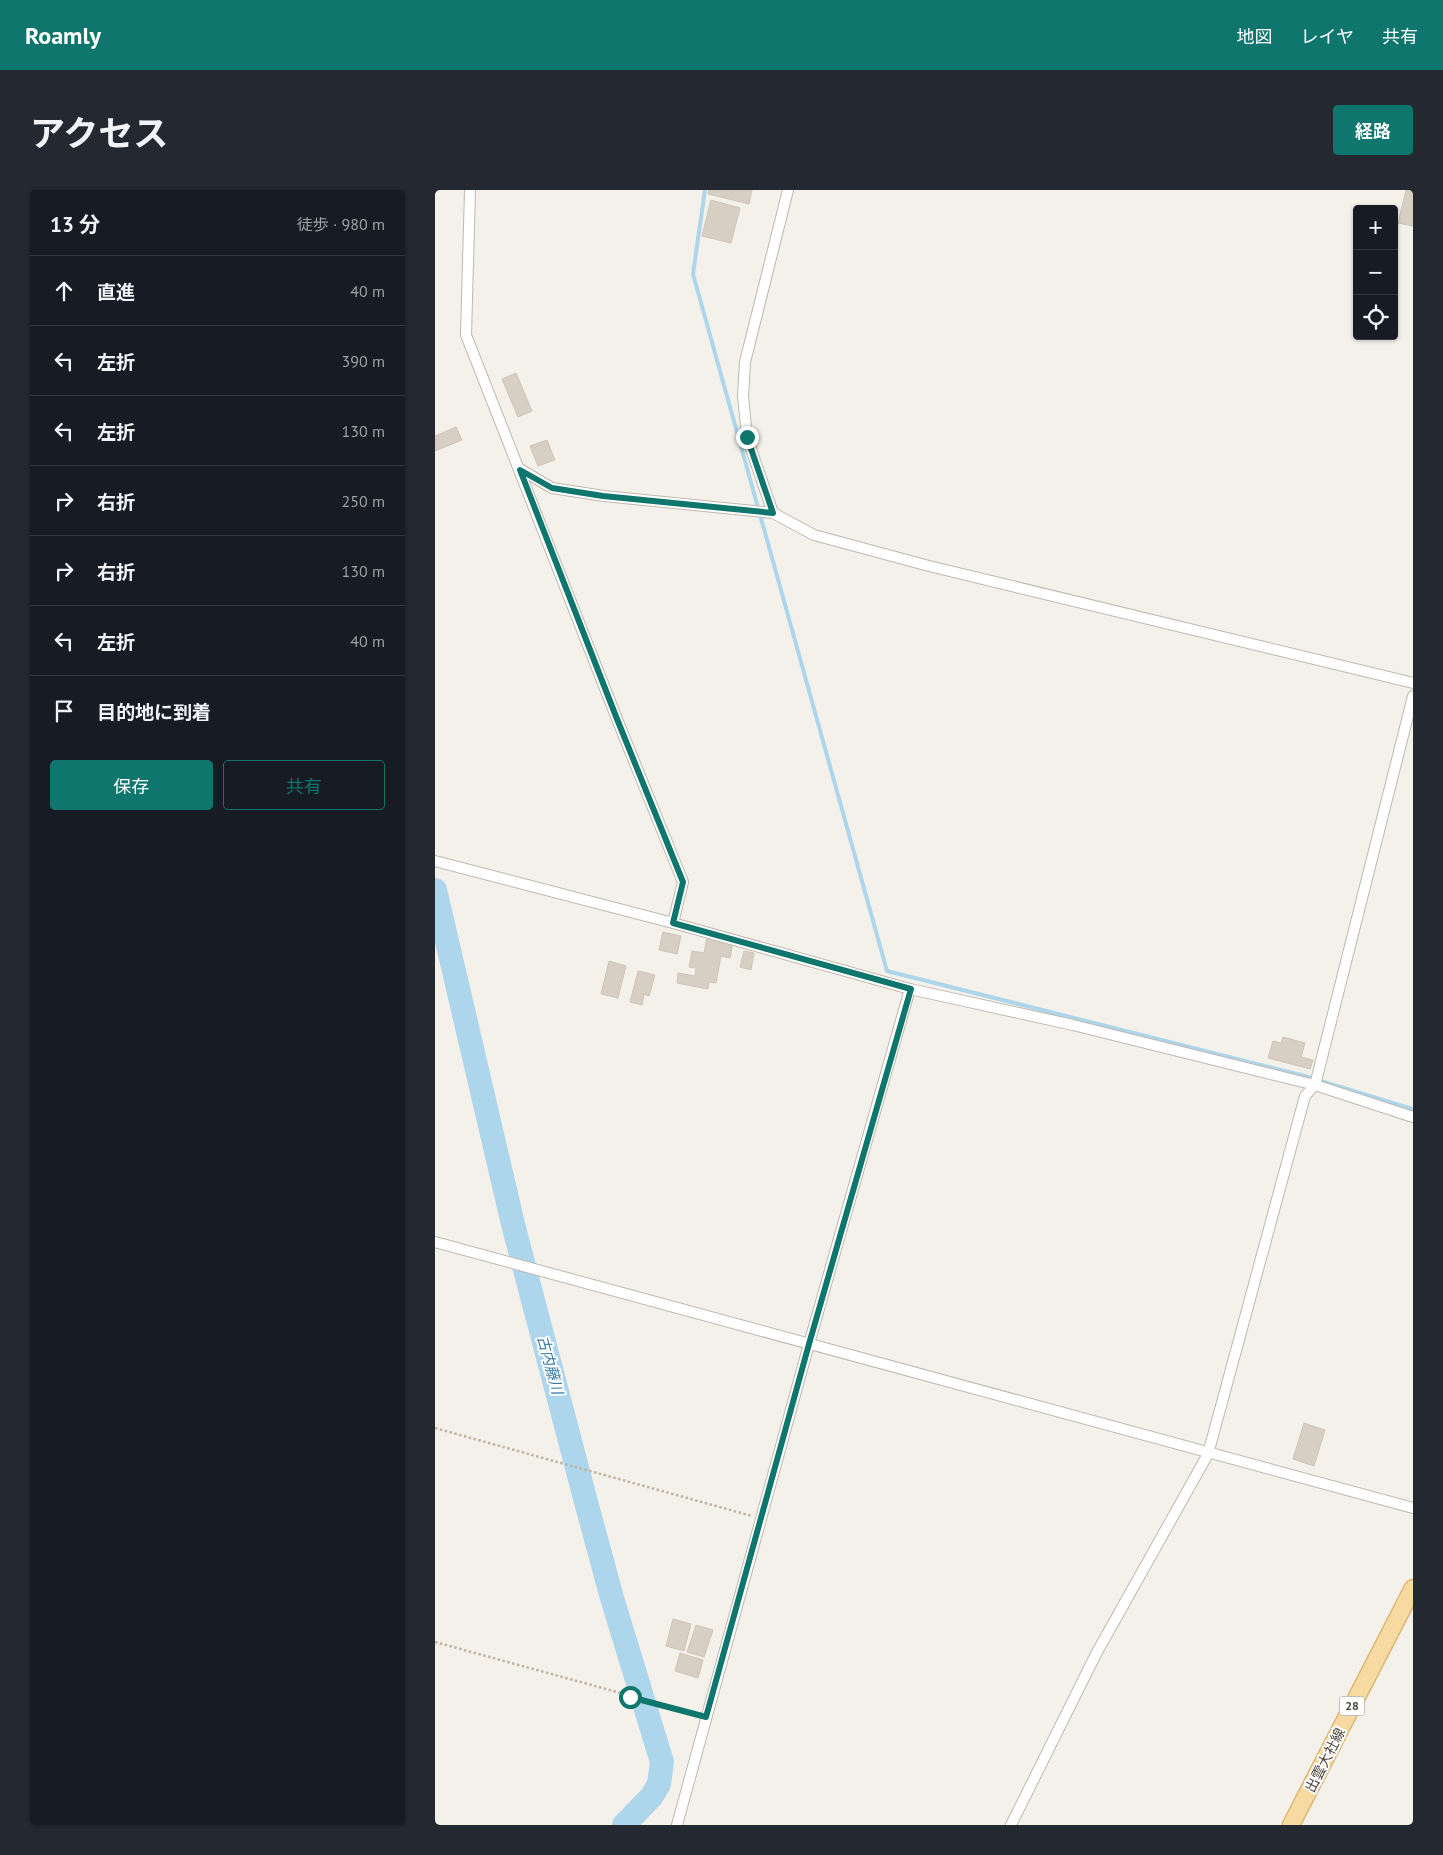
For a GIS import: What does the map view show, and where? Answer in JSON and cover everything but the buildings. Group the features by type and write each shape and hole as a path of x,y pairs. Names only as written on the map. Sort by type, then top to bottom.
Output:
{"main road":[{"name":"出雲大社線","path":"1291,1825 1413,1588"}],"street":[{"path":"470,190 466,335 683,882 673,923"},
{"path":"773,513 747,437 743,396 745,362 787,190"},
{"path":"520,470 552,488 603,496 773,513 814,536 938,568 1413,683"},
{"path":"1011,1825 1096,1654 1208,1454 1305,1096 1315,1085 1413,696"},
{"path":"435,861 673,923 911,989 1073,1025 1315,1085 1413,1117"},
{"path":"677,1825 809,1344 911,989"},
{"path":"435,1242 1208,1454 1413,1508"}],"path":[{"path":"435,1428 761,1518"},
{"path":"435,1642 706,1717"}],"waterway":[{"path":"705,190 693,274 887,971 1301,1075 1413,1109"},
{"name":"古内藤川","path":"435,890 513,1224 612,1598 662,1762 659,1784 652,1796 624,1825"}],"route":[{"path":"630,1697 706,1717 809,1344 911,989 673,923 683,882 520,470 552,488 603,496 773,513 747,437"}]}
